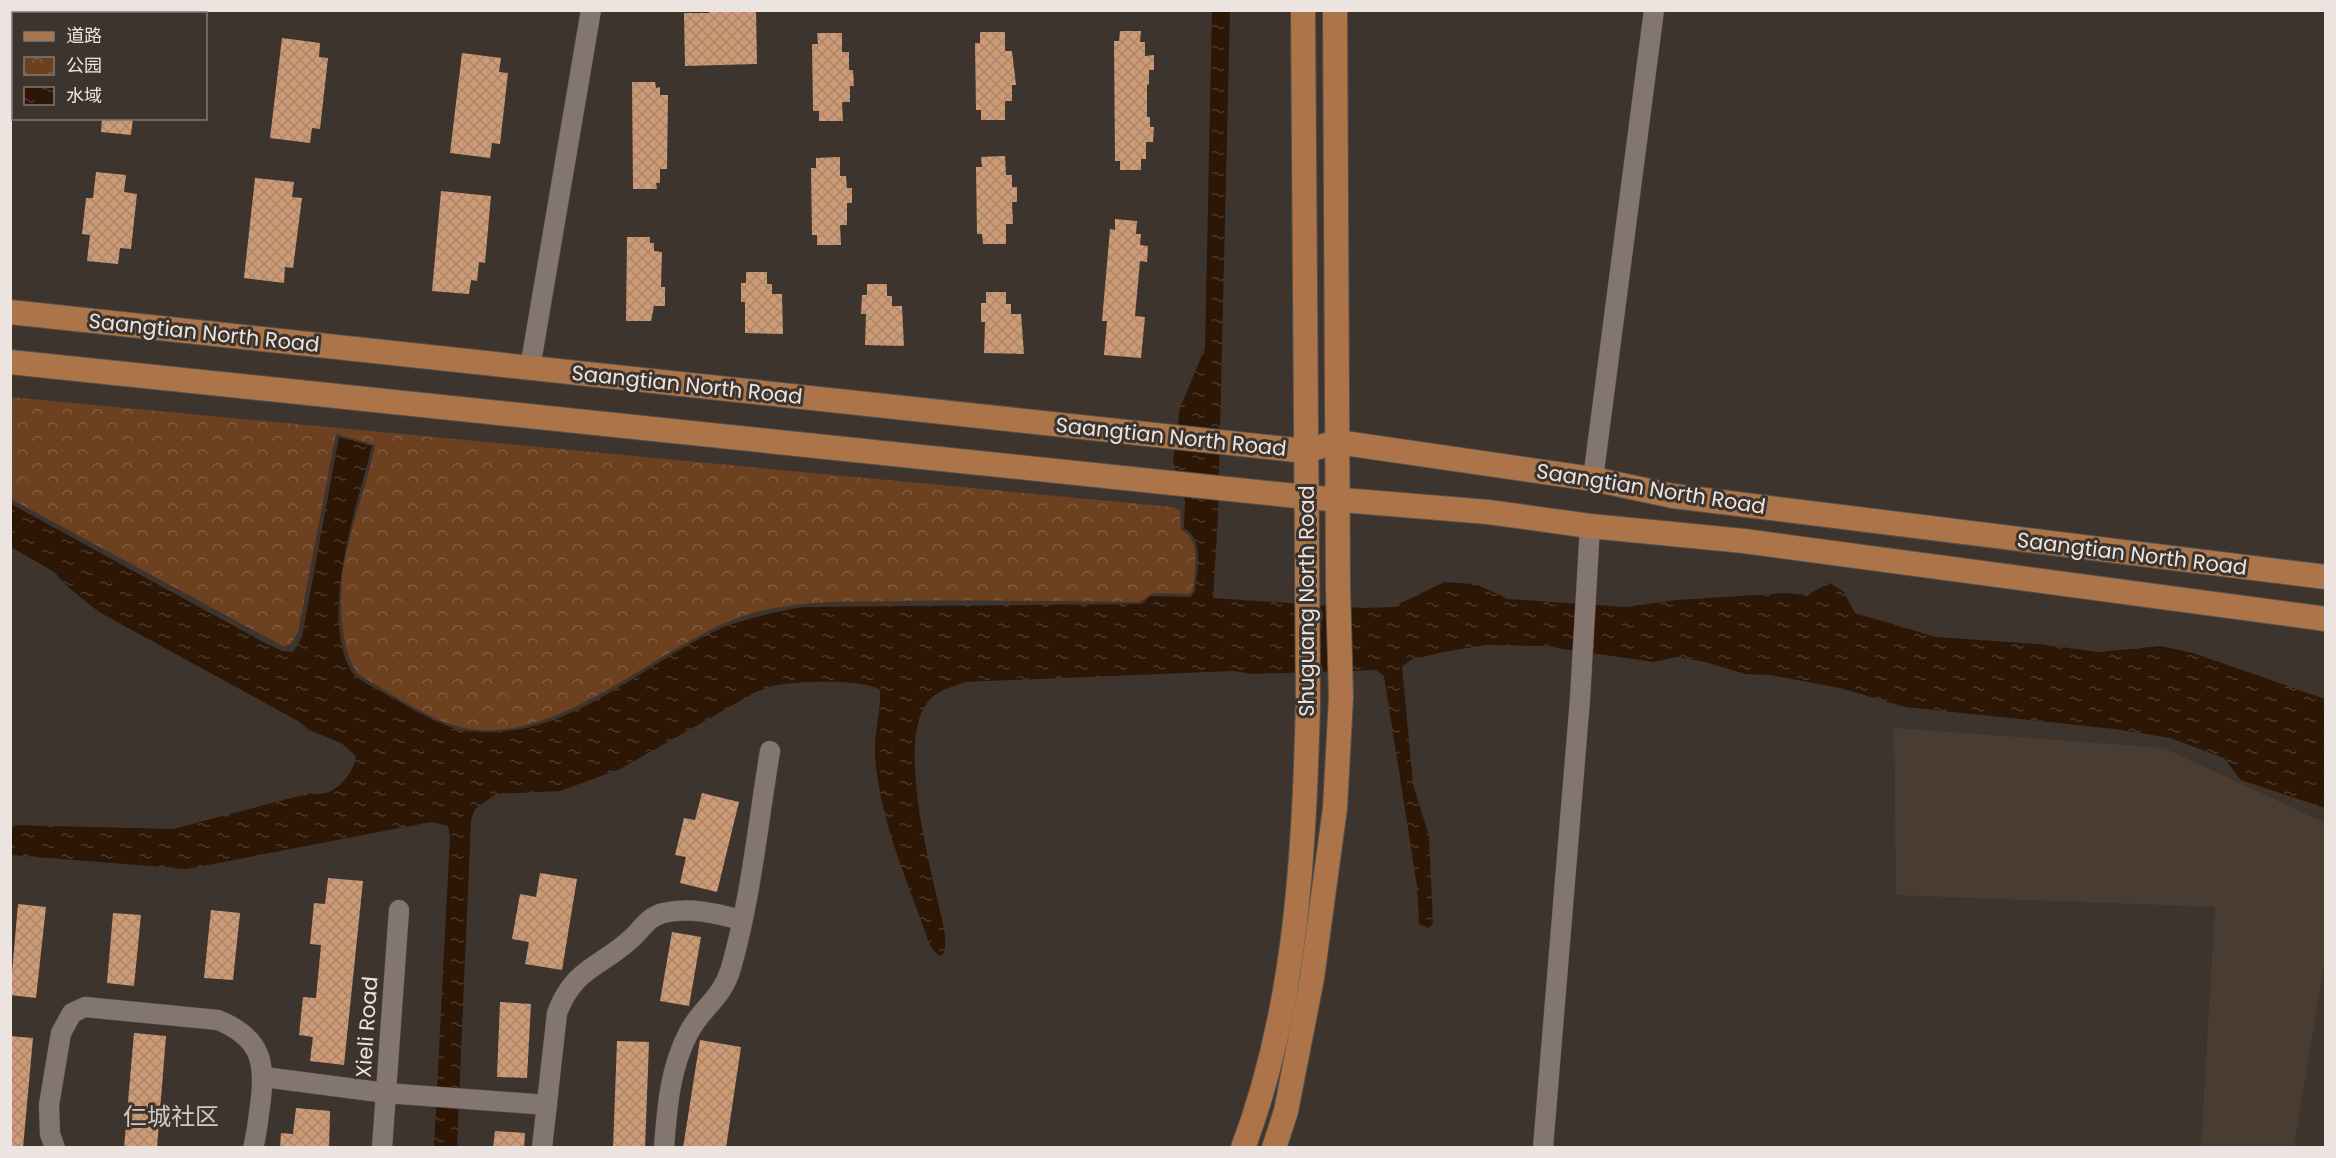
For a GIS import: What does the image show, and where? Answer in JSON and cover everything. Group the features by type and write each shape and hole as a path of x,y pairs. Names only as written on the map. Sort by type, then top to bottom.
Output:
{"main road":[{"name":"Shuguang North Road","path":"1243,1148 1256,1112 1281,1018 1296,918 1305,791 1308,702 1303,10"},
{"name":"Shuguang North Road","path":"1274,1148 1286,1111 1312,978 1335,808 1341,697 1338,588 1335,10"},
{"name":"Saangtian North Road","path":"10,312 1305,452 1337,442 1593,479 1673,496 2325,577"},
{"name":"Saangtian North Road","path":"10,362 1306,497 1488,512 1590,526 1744,541 2325,619"}],"street":[{"path":"530,368 591,10"},
{"path":"1593,479 1654,10"},
{"path":"1543,1148 1580,699 1590,526"},
{"path":"664,1148 672,1075 680,1052 690,1030 722,990 731,968 770,751"},
{"name":"Xieli Road","path":"382,1148 399,910"},
{"path":"542,1148 557,1013 564,993 582,972 630,940 653,917 684,910 709,911 741,920"},
{"path":"55,1148 50,1134 49,1105 61,1033 72,1013 86,1006 218,1020 238,1028 250,1039 260,1055 264,1077 253,1148"},
{"path":"264,1077 386,1093 547,1105"}],"shaded area":[{"path":"1894,728 2164,748 2325,823 2325,960 2294,1147 2201,1147 2215,907 1896,895"}],"green space":[{"path":"10,397 1173,507 1180,510 1181,530 1188,534 1194,548 1193,590 1190,594 1154,593 1139,602 840,602 810,603 772,609 735,619 708,631 591,699 560,714 528,725 496,730 465,728 439,720 413,707 364,678 350,660 343,632 342,578 352,529 375,445 336,434 298,632 291,644 283,646 11,499"}],"water":[{"path":"1212,11 1230,11 1218,516 1213,598 1363,608 1393,607 1444,582 1476,584 1508,599 1625,607 1677,600 1786,593 1807,595 1830,583 1844,592 1855,613 1936,637 2039,644 2099,652 2161,646 2193,653 2325,699 2325,808 2241,780 2224,758 2170,738 2115,729 1905,707 1840,688 1770,675 1745,674 1705,662 1677,657 1653,662 1543,646 1486,645 1411,660 1402,666 1413,784 1429,836 1433,923 1429,928 1419,924 1417,886 1384,676 1376,670 1252,674 1233,671 966,682 940,692 927,703 919,721 915,744 915,771 922,829 944,930 945,944 942,956 930,946 896,852 882,804 875,755 880,690 872,686 846,683 815,682 778,685 756,692 620,769 560,791 496,794 475,809 471,820 457,1147 434,1147 450,836 448,826 431,822 187,869 11,855 11,825 173,829 310,793 326,793 340,785 346,778 356,756 341,743 309,730 298,721 99,612 69,588 54,572 11,547 11,504 265,643 282,651 293,652 302,637 339,437 372,446 350,529 339,592 342,649 355,676 428,717 467,731 513,730 544,723 601,698 683,648 722,628 744,620 802,607 1142,604 1150,596 1191,597 1195,591 1198,565 1197,547 1191,533 1184,528 1185,501 1173,462 1180,408 1205,348"}],"building":[{"path":"709,10 756,10 757,64 685,66 684,13 709,13"},
{"path":"1120,31 1141,31 1140,42 1145,42 1145,56 1154,55 1154,70 1149,70 1149,84 1147,85 1147,117 1150,117 1150,127 1154,127 1153,142 1146,142 1146,159 1141,159 1141,170 1120,170 1120,161 1115,161 1114,41 1119,41"},
{"path":"980,32 1005,32 1005,51 1012,51 1016,85 1012,85 1012,101 1005,101 1005,120 981,120 981,110 976,110 975,43 980,43"},
{"path":"817,33 842,33 842,52 849,52 849,70 853,70 854,86 850,86 850,102 842,102 843,121 819,121 819,111 813,111 812,44 818,44"},
{"path":"282,38 320,43 319,57 328,58 320,129 312,128 310,143 270,138"},
{"path":"462,53 501,58 499,72 508,73 500,144 492,143 490,158 450,153"},
{"path":"632,82 655,82 656,88 660,87 660,95 668,95 667,169 660,169 660,183 656,183 657,189 633,189"},
{"path":"102,120 133,120 131,135 101,132"},
{"path":"1005,156 1006,175 1012,175 1012,187 1017,187 1017,202 1012,202 1013,224 1006,224 1006,244 983,244 982,234 977,234 976,167 982,167 981,157"},
{"path":"840,157 840,176 846,176 847,188 852,188 852,203 847,203 847,225 840,225 841,245 817,245 817,235 812,235 811,168 816,168 816,158"},
{"path":"96,172 126,175 124,192 137,194 131,249 120,248 118,264 87,261 90,235 82,234 86,198 93,198"},
{"path":"255,178 294,182 292,197 302,198 293,268 285,267 284,283 244,278"},
{"path":"441,191 491,196 485,263 479,262 477,281 471,280 469,294 432,291"},
{"path":"1115,219 1137,221 1136,234 1141,234 1140,245 1148,246 1147,262 1140,261 1135,316 1145,317 1141,358 1104,355 1107,321 1102,321 1110,229 1115,230"},
{"path":"627,237 650,237 650,243 654,243 654,251 662,252 661,287 665,287 665,306 654,306 651,321 626,321"},
{"path":"746,272 767,272 767,284 772,284 772,294 782,294 783,334 745,333 745,302 741,302 741,283 746,283"},
{"path":"867,284 887,284 887,296 892,296 892,306 902,306 904,346 865,345 866,314 861,314 862,295 867,295"},
{"path":"986,292 1006,292 1006,304 1011,304 1011,314 1021,314 1024,354 984,353 985,322 981,322 981,303 986,303"},
{"path":"702,793 739,802 717,892 680,883 686,857 675,855 684,818 695,820"},
{"path":"540,873 577,879 562,970 525,964 529,942 512,939 520,894 536,897"},
{"path":"328,878 363,881 344,1065 310,1061 313,1037 299,1035 303,997 316,998 321,945 310,944 314,903 325,904"},
{"path":"18,904 46,907 36,998 10,995"},
{"path":"211,910 240,913 233,980 204,978"},
{"path":"113,913 141,915 134,986 107,983"},
{"path":"672,932 701,937 689,1006 660,1001"},
{"path":"500,1002 531,1004 527,1078 497,1077"},
{"path":"134,1033 166,1036 157,1148 124,1148"},
{"path":"10,1036 33,1038 23,1148 10,1148"},
{"path":"700,1040 741,1047 726,1148 683,1148"},
{"path":"617,1041 649,1042 645,1148 613,1148"},
{"path":"296,1108 330,1111 329,1148 280,1148 281,1133 293,1134"},
{"path":"495,1131 525,1133 524,1148 493,1148"}],"district":[{"name":"仁城社区","path":"171,1117"}]}
